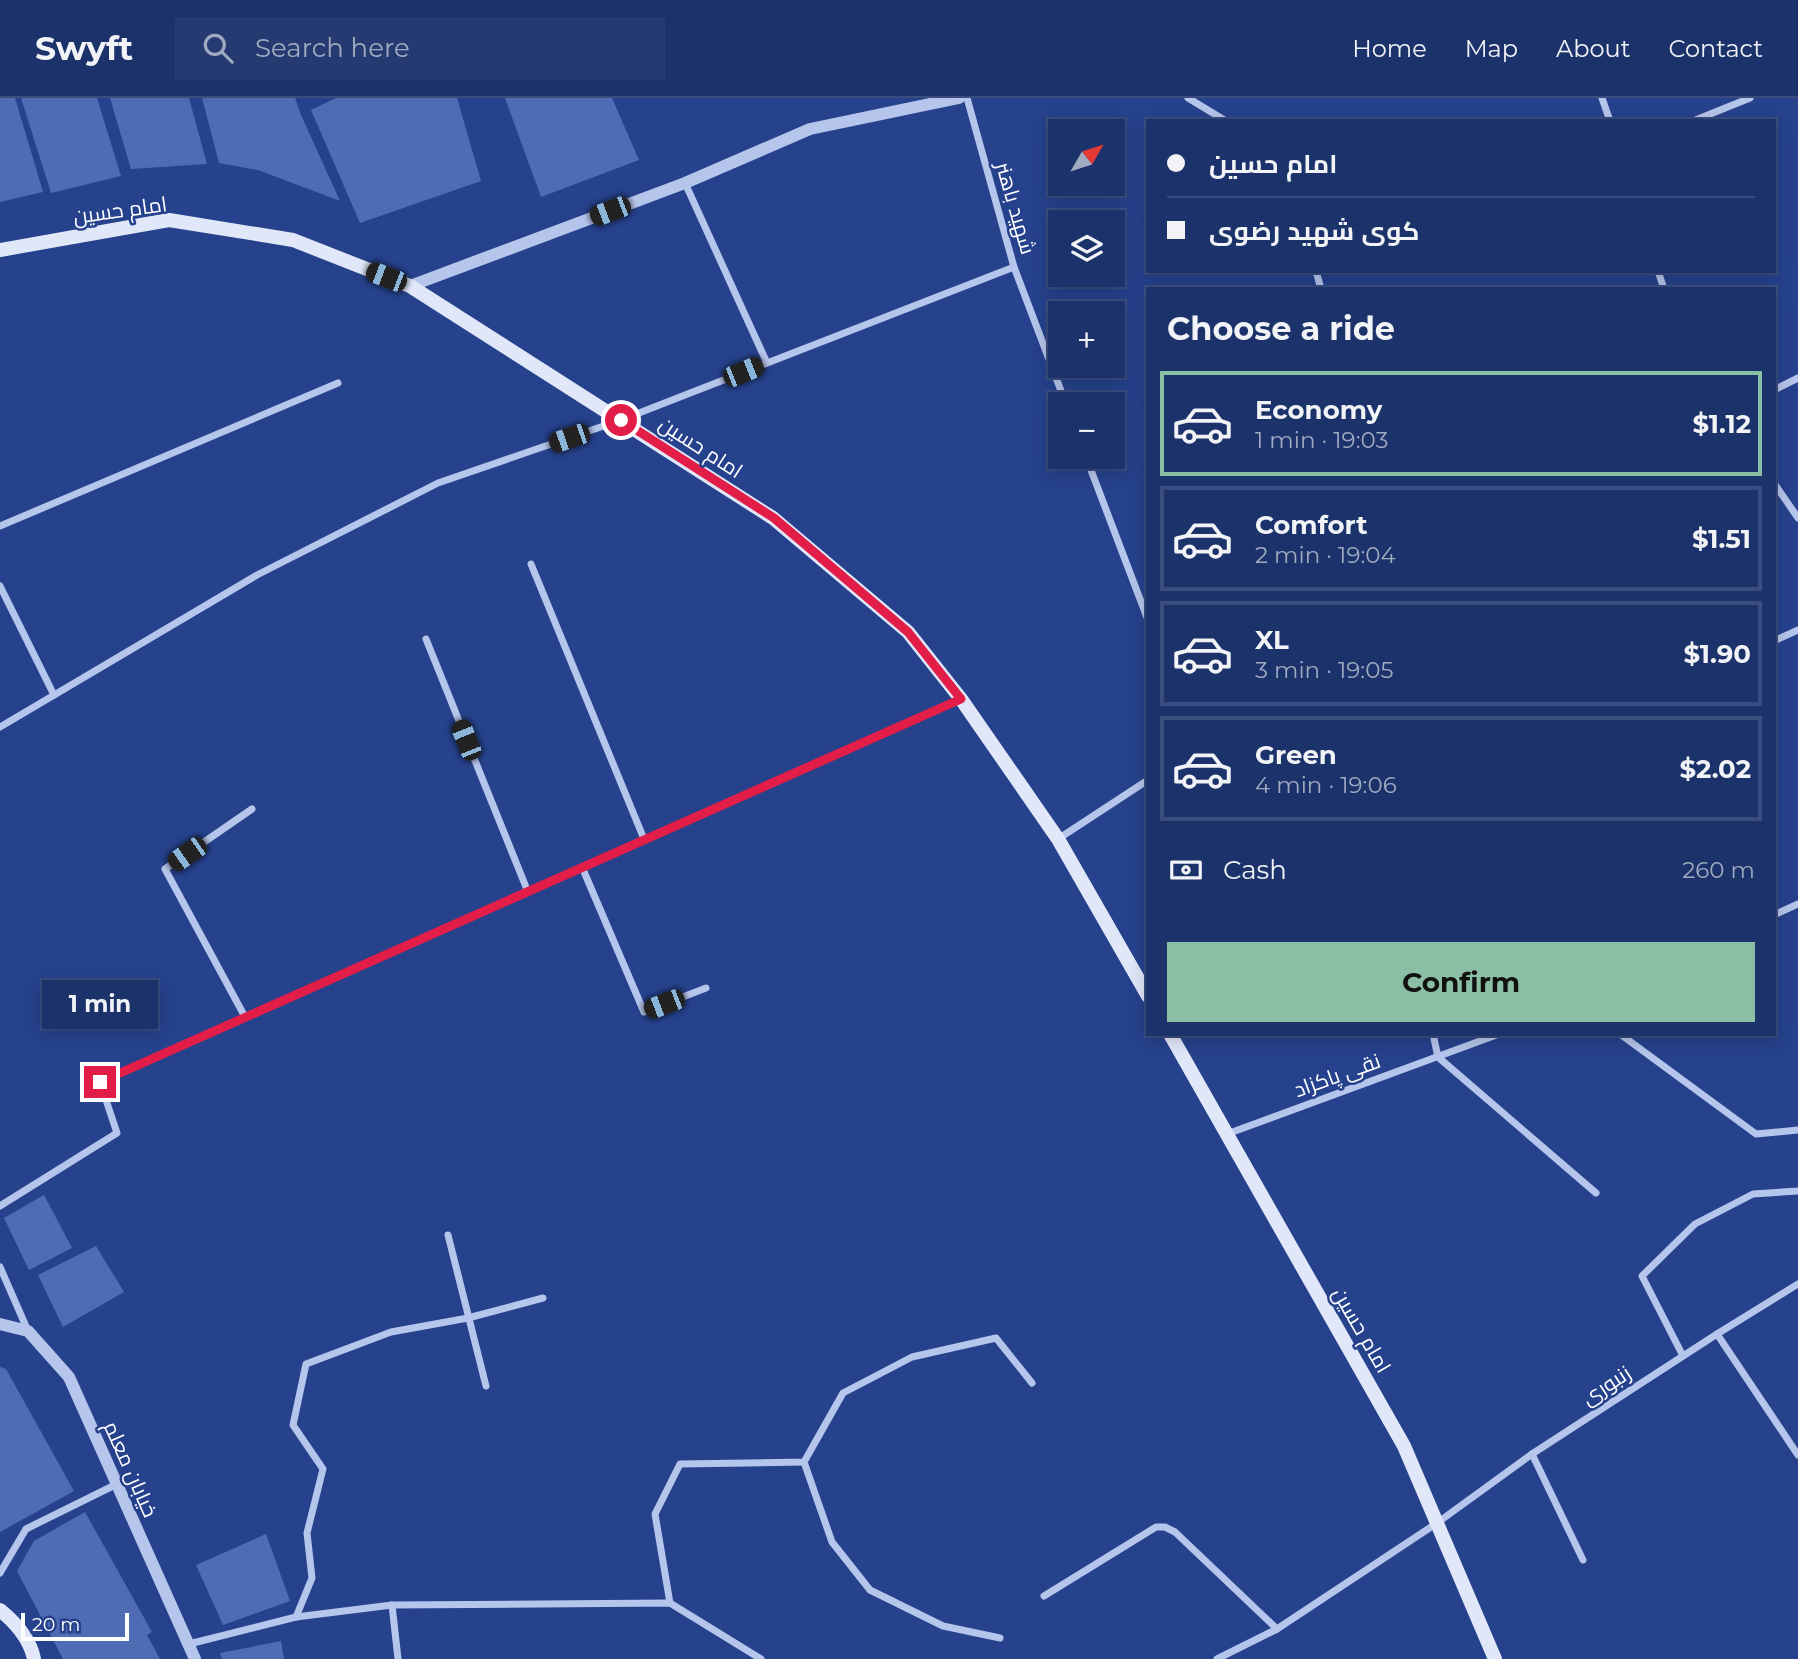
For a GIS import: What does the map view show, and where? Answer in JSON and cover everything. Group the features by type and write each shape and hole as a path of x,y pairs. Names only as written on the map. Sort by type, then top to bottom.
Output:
{"main road":[{"name":"امام حسین","path":"0,250 169,220 293,240 410,286 774,518 908,632 961,699 1058,839 1146,993"},
{"name":"امام حسین","path":"1171,1036 1404,1446 1495,1659"},
{"path":"0,1610 12,1620 32,1648 34,1659"}],"street":[{"path":"410,286 685,183 810,129 959,98"},
{"name":"شهید باهنر","path":"967,98 1014,267 1061,392"},
{"path":"1188,98 1223,119"},
{"path":"1602,98 1609,119"},
{"path":"1698,119 1750,98"},
{"path":"685,183 767,363"},
{"path":"0,727 257,575 438,483 621,420 1014,267"},
{"path":"1776,389 1798,378"},
{"path":"0,526 338,383"},
{"path":"1091,469 1146,615"},
{"path":"1776,485 1798,518"},
{"path":"531,564 644,839"},
{"path":"0,586 54,695"},
{"path":"1776,640 1798,630"},
{"path":"426,639 528,892"},
{"path":"0,1206 117,1133 100,1082 961,699"},
{"path":"1058,839 1146,781"},
{"path":"245,1017 165,869 252,808"},
{"path":"582,867 644,1012 706,988"},
{"path":"1776,914 1798,904"},
{"path":"1433,1036 1438,1057 1596,1193"},
{"name":"نقی پاکزاد","path":"1227,1135 1494,1036"},
{"path":"1623,1036 1756,1133 1798,1130"},
{"path":"1683,1356 1643,1276 1695,1224 1753,1194 1798,1191"},
{"path":"449,1234 486,1386"},
{"path":"0,1267 28,1331"},
{"name":"زنبوری","path":"1217,1659 1277,1629 1437,1523 1532,1454 1798,1284"},
{"path":"296,1617 312,1578 307,1533 323,1469 293,1425 306,1364 391,1332 468,1318 543,1298"},
{"path":"0,1324 28,1331"},
{"name":"خیابان معلم","path":"28,1331 69,1377 195,1659"},
{"path":"1717,1334 1798,1455"},
{"path":"1000,1638 943,1626 870,1590 832,1542 804,1462 843,1393 912,1357 996,1338 1032,1383"},
{"path":"1532,1454 1583,1560"},
{"path":"670,1603 655,1514 680,1464 804,1462"},
{"path":"0,1573 26,1530 117,1484"},
{"path":"1044,1596 1156,1527 1165,1527 1175,1532 1277,1629"},
{"path":"189,1644 296,1617 392,1605 670,1603 761,1659"},
{"path":"392,1605 398,1659"}],"building":[{"path":"0,98 15,98 43,192 0,202"},
{"path":"21,98 97,98 121,176 51,193"},
{"path":"110,98 189,98 207,164 131,169"},
{"path":"202,98 295,98 340,201 258,170 219,163"},
{"path":"336,98 457,98 481,181 360,223 311,110"},
{"path":"505,98 612,98 639,160 541,197"},
{"path":"44,1195 72,1248 29,1270 4,1218"},
{"path":"96,1246 124,1292 63,1327 38,1275"},
{"path":"0,1367 6,1369 74,1491 0,1532"},
{"path":"85,1512 152,1632 147,1635 160,1659 63,1659 17,1571 34,1541"},
{"path":"266,1534 290,1601 223,1625 196,1565"},
{"path":"281,1641 284,1659 222,1659 220,1653"}],"route":[{"path":"100,1082 961,699 908,632 774,518 621,420"}]}
